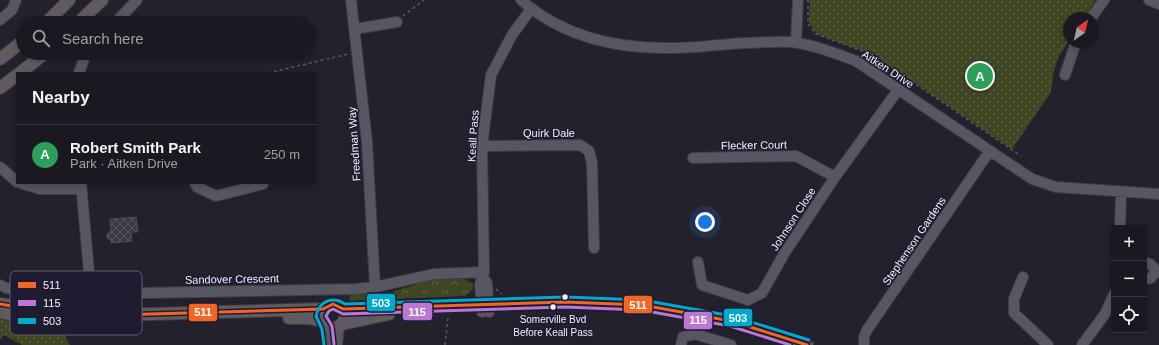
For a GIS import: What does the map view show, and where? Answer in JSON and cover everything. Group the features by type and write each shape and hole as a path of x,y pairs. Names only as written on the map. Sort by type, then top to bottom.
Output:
{"main road":[{"path":"53,16 70,0"},
{"path":"85,16 102,0"},
{"path":"0,59 16,46"},
{"path":"21,72 36,60"},
{"path":"0,88 16,76"},
{"path":"142,317 331,322 390,314 565,302 642,305 731,321 807,345"},
{"path":"0,304 10,306"},
{"path":"331,322 333,304 343,309 486,308 588,310 646,313 714,324 788,345"},
{"path":"142,321 309,318 331,322 345,317 343,309"},
{"path":"0,312 10,314"}],"street":[{"path":"0,20 12,10 16,0"},
{"path":"122,16 137,0"},
{"name":"Freedman Way","path":"350,0 358,51 367,142 375,287"},
{"name":"Aitken Drive","path":"521,0 531,9 561,26 596,41 629,48 675,48 713,44 796,42 830,51 856,61 989,152 1032,179 1056,187 1121,193 1159,194"},
{"path":"796,42 798,0"},
{"path":"1095,12 1104,0"},
{"path":"1149,0 1159,4"},
{"name":"Keall Pass","path":"486,308 480,284 483,275 482,146 491,75 512,35 531,9"},
{"path":"355,29 397,22"},
{"path":"1065,75 1074,48"},
{"path":"79,72 84,60"},
{"name":"Johnson Close","path":"698,262 702,285 748,300 762,293 784,254 835,177 898,90"},
{"name":"Quirk Dale","path":"482,146 580,145 589,151 592,163 594,248"},
{"name":"Stephenson Gardens","path":"864,345 864,336 867,330 989,152"},
{"name":"Flecker Court","path":"693,158 796,156 835,177"},
{"path":"0,167 16,181"},
{"path":"22,184 40,189 81,186 89,271"},
{"path":"195,184 197,187 216,196 264,184"},
{"path":"1120,225 1121,193"},
{"path":"1147,263 1155,269 1155,273 1151,278 1147,279"},
{"name":"Sandover Crescent","path":"142,293 355,289 375,287 434,274 483,275"},
{"path":"1023,277 1014,299 1014,313 1018,319 1048,345"},
{"name":"Sandover Crescent","path":"0,285 10,287"},
{"path":"1082,345 1094,331 1105,314 1113,297"},
{"path":"329,345 331,322"},
{"path":"331,322 337,345"},
{"path":"681,345 683,337 694,334 731,345"}],"path":[{"path":"397,22 424,0"},
{"path":"808,0 808,24 816,34 873,56 1021,156"},
{"path":"272,72 358,51"},
{"path":"445,345 448,318"}],"green space":[{"path":"810,0 1096,0 1088,12 1063,12 1063,48 1064,48 1059,56 1054,70 1051,92 1012,149 874,55 817,34 809,23"},
{"path":"434,279 465,279 473,284 473,289 465,296 349,301 350,295 391,292"},
{"path":"0,319 10,321 10,335 66,335 70,345 22,345 4,335 0,340"}],"building":[{"path":"136,217 138,232 131,232 132,241 111,243 111,240 107,238 107,234 111,230 110,219"}],"transit line":[{"name":"503","path":"324,345 322,329 316,316 320,307 327,301 331,300 340,301 345,304 565,297 642,300 732,316 809,340"},
{"name":"511","path":"142,314 323,309 333,304 343,309 565,302 642,305 731,321 807,345"},
{"name":"511","path":"0,304 10,306"},
{"name":"115","path":"334,344 332,326 326,316 329,311 333,309 343,314 565,307 641,310 730,326 790,345"}],"place":[{"name":"Robert Smith Park","path":"980,76"},
{"name":"Somerville Bvd Before Keall Pass","path":"553,307"}]}
